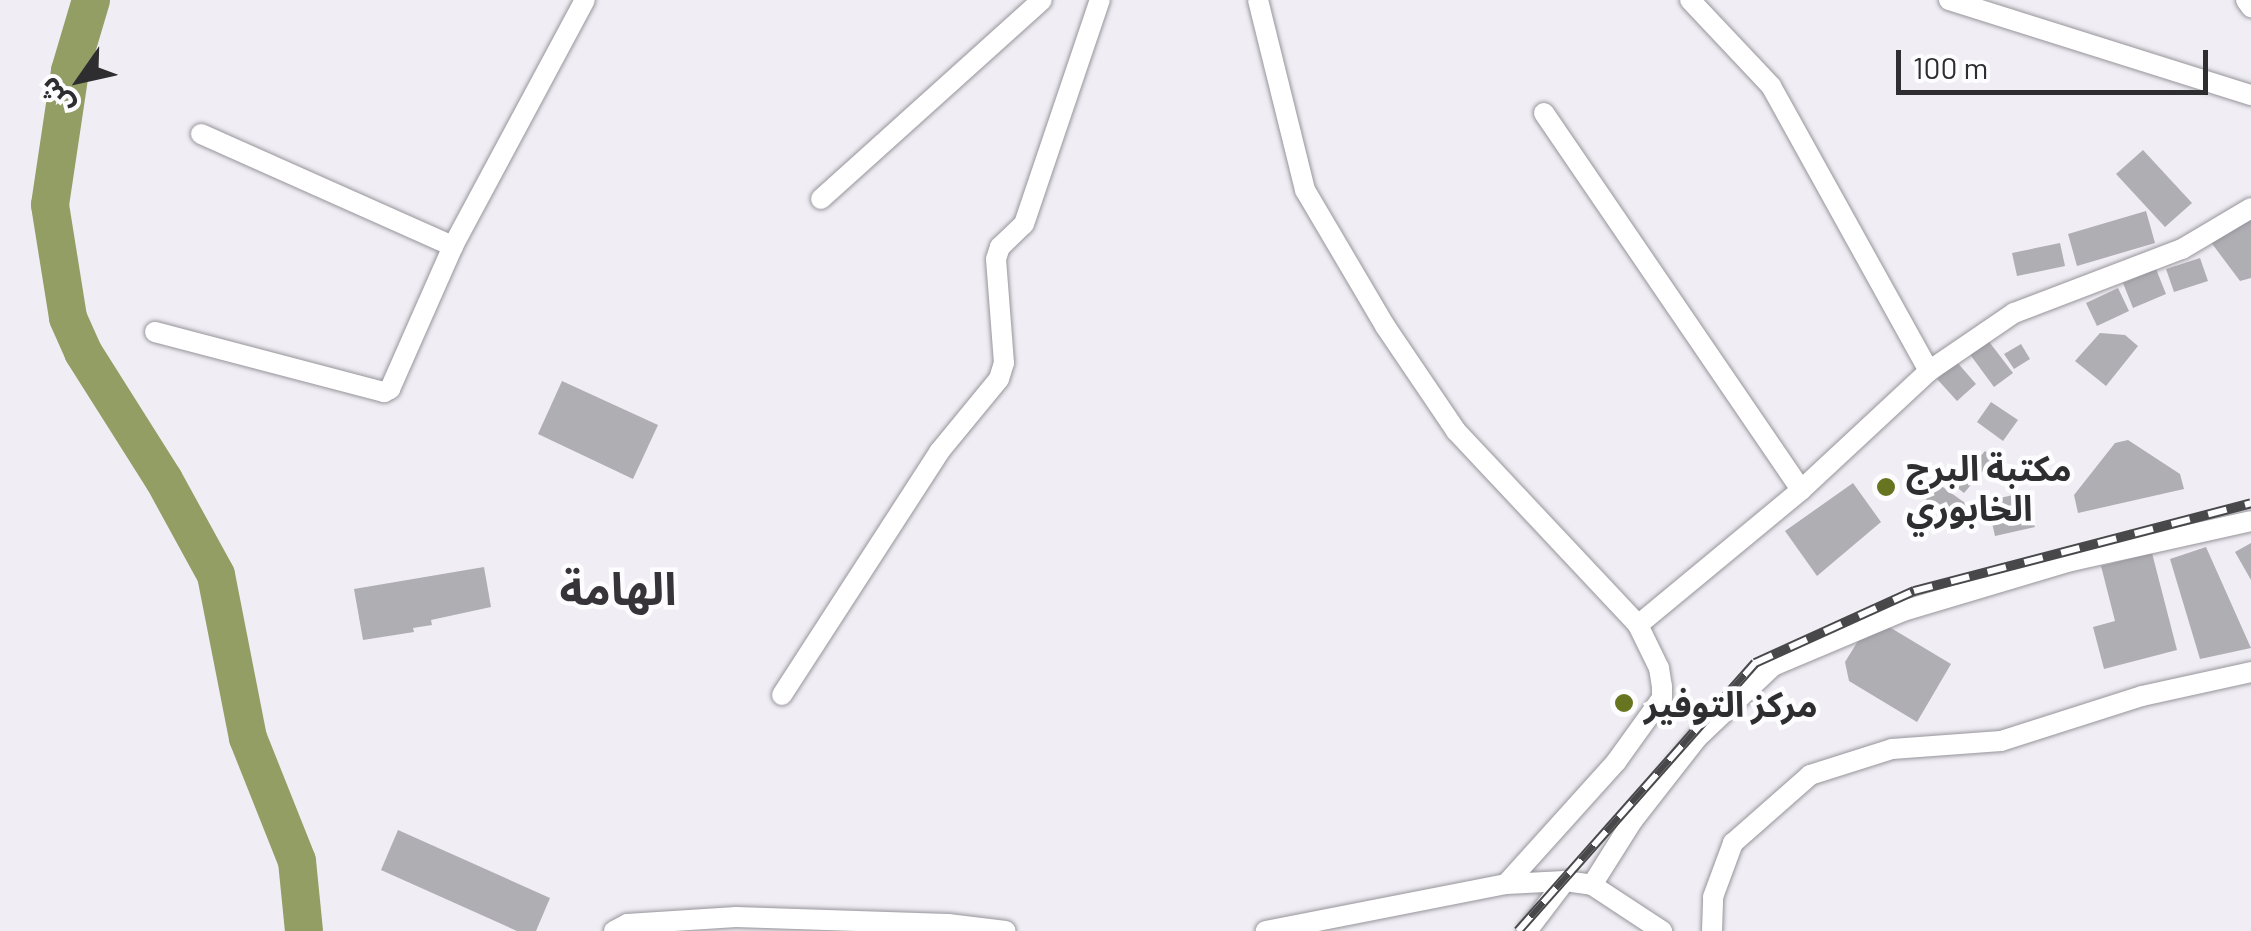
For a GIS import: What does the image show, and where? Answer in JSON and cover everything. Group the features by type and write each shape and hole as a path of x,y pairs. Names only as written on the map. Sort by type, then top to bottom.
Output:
{"street":[{"path":"155,332 384,392 396,384 453,246 586,0"},
{"path":"821,199 1042,0"},
{"path":"782,695 939,452 999,379 1004,363 996,259 1000,247 1024,224 1100,0"},
{"path":"1258,0 1299,176 1385,326 1456,432 1638,625 1659,668 1662,698 1616,762 1506,884"},
{"path":"1690,0 1770,86 1929,371"},
{"path":"1949,0 2251,96"},
{"path":"2246,0 2251,6"},
{"path":"1544,113 1801,490"},
{"path":"202,134 453,246"},
{"path":"1638,625 1801,490 1929,371 2014,312 2182,249 2251,208"},
{"path":"1592,885 1633,820 1697,738 1772,666 1843,633 1922,606 2071,561 2251,521"},
{"path":"1712,931 1713,897 1732,843 1810,775 1892,749 2001,741 2142,696 2251,672"},
{"path":"1527,931 1565,881"},
{"path":"1266,931 1506,884 1565,881 1592,885 1662,931"},
{"path":"614,931 627,924 736,917 948,924 1006,931"}],"building":[{"path":"2143,150 2192,203 2165,227 2116,174"},
{"path":"2251,206 2251,278 2240,281 2210,241"},
{"path":"2146,211 2155,243 2077,266 2068,234"},
{"path":"2060,243 2065,266 2017,276 2012,253"},
{"path":"2200,258 2208,281 2174,292 2166,269"},
{"path":"2156,269 2166,294 2133,308 2123,283"},
{"path":"2118,288 2129,311 2097,326 2086,303"},
{"path":"2100,333 2125,335 2138,346 2106,386 2075,361"},
{"path":"1984,335 2013,373 1994,387 1966,349"},
{"path":"2021,344 2030,359 2014,369 2004,354"},
{"path":"1956,361 1976,384 1957,401 1937,379"},
{"path":"562,381 658,425 633,479 538,434"},
{"path":"1991,402 2018,420 2003,441 1977,422"},
{"path":"2128,440 2180,474 2184,489 2078,513 2074,495 2115,443"},
{"path":"1985,451 1994,458 1964,493 1955,486"},
{"path":"1853,483 1881,522 1817,576 1785,531"},
{"path":"1937,483 1968,505 1957,522 1925,501"},
{"path":"2026,492 2035,527 1995,536 1987,501"},
{"path":"2251,543 2251,580 2235,552"},
{"path":"2206,547 2251,648 2200,659 2170,559"},
{"path":"2152,553 2177,650 2104,669 2093,627 2115,621 2101,566"},
{"path":"484,567 491,607 431,620 432,625 413,628 414,632 363,640 354,589"},
{"path":"1881,622 1951,664 1917,722 1849,681 1845,662 1866,628"},
{"path":"398,830 550,898 536,931 517,931 381,870"}],"waterway":[{"path":"91,0 70,71 50,205 68,318 83,352 164,480 216,575 248,738 297,861 304,931"}],"railway":[{"path":"1518,931 1755,663 1914,591 2251,503"}],"place":[{"name":"مكتبة البرج الخابوري","path":"1886,487"},
{"name":"مركز التوفير","path":"1624,703"}],"district":[{"name":"الهامة","path":"618,588"}]}
